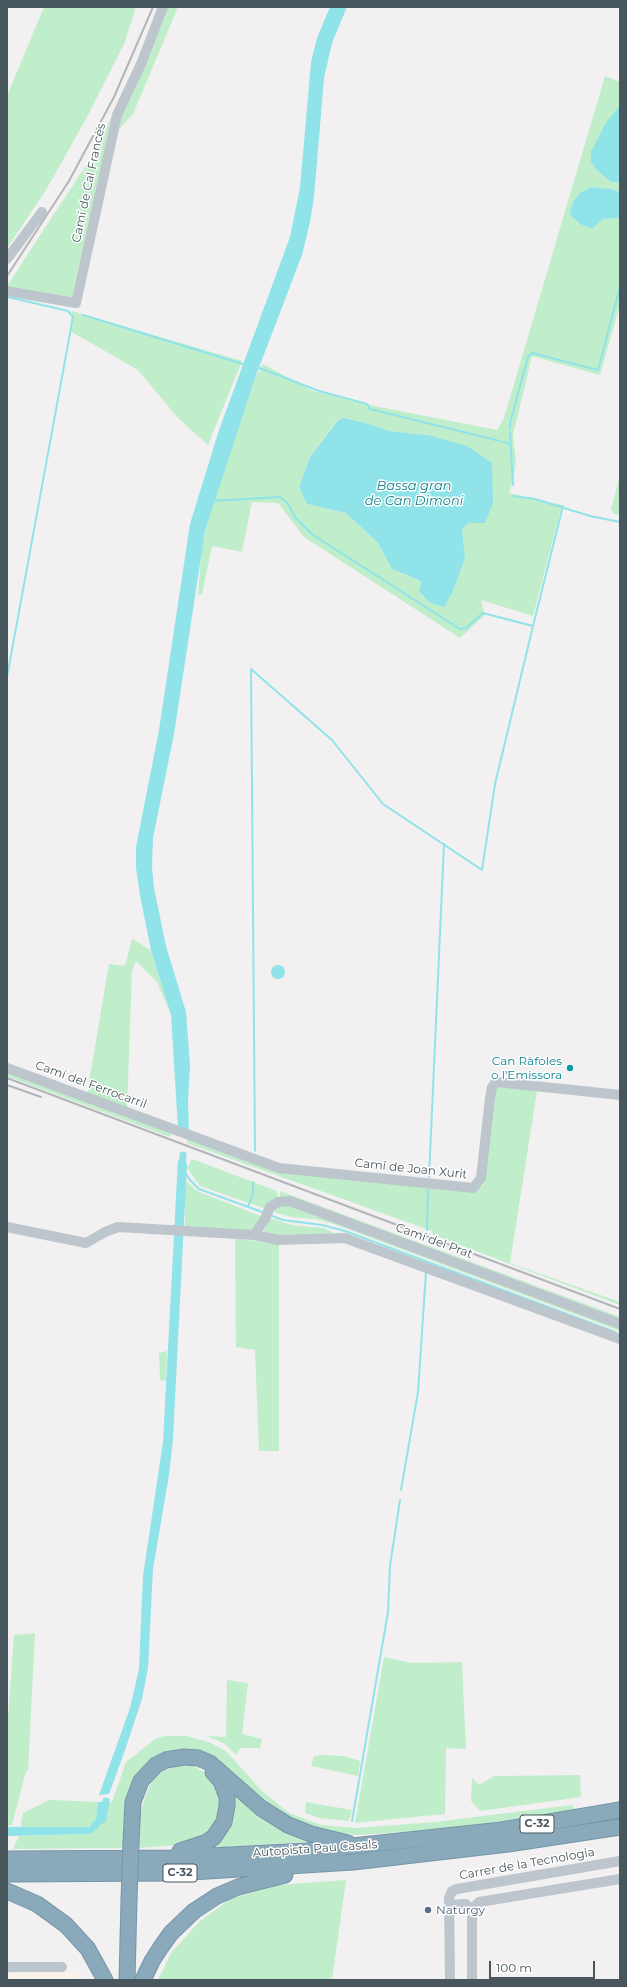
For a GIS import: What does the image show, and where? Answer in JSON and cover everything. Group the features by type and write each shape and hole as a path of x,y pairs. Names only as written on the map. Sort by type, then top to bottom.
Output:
{"highway":[{"path":"146,1858 188,1849 207,1842 214,1837 224,1822 227,1797 221,1781 206,1767 184,1757"},
{"path":"127,1980 133,1802 141,1781 156,1765 166,1760 184,1757 198,1758 210,1763 261,1808 288,1825 311,1834 360,1846"},
{"name":"Autopista Pau Casals","path":"7,1859 146,1858 306,1851 502,1830 620,1810"},
{"name":"Autopista Pau Casals","path":"7,1874 175,1873 353,1862 500,1845 620,1827"},
{"path":"143,1980 152,1961 171,1933 194,1911 217,1896 259,1880 330,1868 353,1862"},
{"path":"7,1891 37,1904 66,1925 88,1949 105,1980"}],"street":[{"name":"Camí de Cal Francès","path":"7,291 76,303 117,115 141,64 163,7"},
{"path":"7,260 42,212"},
{"name":"Camí del Ferrocarril","path":"7,1068 167,1127"},
{"name":"Camí de Joan Xurit","path":"167,1127 279,1168 472,1188 481,1178 490,1098 492,1087 496,1082 620,1095"},
{"name":"Camí del Prat","path":"254,1235 265,1219 270,1207 278,1202 290,1201 620,1324"},
{"path":"7,1227 86,1243 105,1232 118,1227 254,1235 278,1240 345,1238 620,1339"},
{"name":"Carrer de la Tecnologia","path":"449,1905 450,1894 457,1889 620,1861"},
{"path":"472,1980 473,1910 476,1905 483,1901 620,1879"},
{"path":"450,1980 449,1905 466,1904 473,1910"},
{"path":"7,1967 62,1967"}],"shaded area":[{"path":"75,1973 79,1980 7,1980 7,1974"}],"green space":[{"path":"44,7 136,7 124,44 87,117 46,190 7,248 7,96"},
{"path":"160,7 178,7 133,114 120,128 118,125"},
{"path":"605,76 620,82 620,106 611,182 620,182 620,192 611,189 591,187 580,193 574,200 571,216 580,224 592,229 603,219 620,218 620,305 600,375 532,356 513,435 516,462 513,481 509,493 562,505 533,616 481,600 485,615 460,638 304,537 278,503 252,502 242,552 212,546 202,594 198,595 202,544 213,502 255,378 263,364 313,391 369,405 497,430 504,418","holes":["344,418 366,423 388,431 428,435 485,523 469,523 462,529 465,558 453,591 423,597 419,592 421,582 392,569 378,543 346,513 307,504 299,487 310,457 337,420"]},
{"path":"112,116 72,297 7,286 90,159"},
{"path":"72,311 242,361 208,445 178,418 138,370 70,331"},
{"path":"620,476 620,515 614,514 611,509"},
{"path":"132,939 151,950 171,1015 157,982 136,961 132,971 127,1109 87,1094 109,964 125,966"},
{"path":"7,1070 173,1132 170,1137 7,1076"},
{"path":"503,1084 537,1091 510,1263 620,1302 620,1305 433,1235 432,1231 187,1143 188,1139 281,1171 474,1191 484,1184 484,1171 494,1090"},
{"path":"192,1159 277,1191 278,1199 266,1209 200,1186 187,1168"},
{"path":"185,1180 197,1191 263,1217 251,1232 185,1227"},
{"path":"280,1191 620,1317 620,1331 334,1224 315,1219 291,1217 274,1212 280,1196"},
{"path":"270,1218 292,1225 324,1228 334,1233 280,1237 263,1233"},
{"path":"235,1238 279,1245 279,1451 259,1451 255,1350 236,1347"},
{"path":"167,1351 166,1381 160,1380 159,1353"},
{"path":"35,1633 28,1771 26,1771 12,1825 7,1826 7,1731 14,1635"},
{"path":"384,1657 411,1663 462,1662 466,1749 446,1748 445,1814 355,1823"},
{"path":"227,1680 248,1683 242,1734 262,1739 260,1748 241,1748 236,1755 225,1744 207,1736 226,1737"},
{"path":"164,1736 187,1736 211,1743 226,1751 262,1791 289,1813 321,1825 357,1828 435,1822 572,1805 577,1812 448,1829 357,1835 329,1833 290,1821 251,1791 216,1758 205,1752 178,1749 156,1756 146,1763 132,1783 125,1810 126,1848 13,1849 19,1836 85,1834 98,1828 101,1802 112,1802 126,1762 155,1739"},
{"path":"320,1755 344,1756 360,1761 358,1776 311,1766 314,1757"},
{"path":"181,1765 193,1766 207,1774 214,1783 219,1796 220,1819 206,1834 187,1844 139,1848 139,1817 148,1789 154,1779 163,1771"},
{"path":"580,1775 581,1797 480,1811 471,1801 472,1778 479,1785 494,1776"},
{"path":"227,1783 320,1841 208,1848 220,1838"},
{"path":"49,1800 99,1802 98,1818 87,1828 20,1829 23,1813"},
{"path":"306,1802 352,1810 349,1821 320,1818 305,1813"},
{"path":"346,1880 332,1980 158,1980 171,1953 199,1922 230,1899 278,1885"}],"water":[{"path":"330,7 347,7 332,43 324,78 314,197 310,222 302,255 255,378 205,531 174,734 153,838 152,867 154,888 166,946 186,1012 190,1066 188,1101 189,1132 178,1128 171,1015 151,950 136,868 136,847 159,730 190,524 219,430 290,237 300,188 311,62 317,38"},
{"path":"620,106 620,182 611,182 596,169 591,162 591,152 607,121"},
{"path":"591,187 611,189 620,192 620,218 603,219 592,229 580,224 571,216 570,210 574,200 580,193"},
{"name":"Bassa gran de Can Dimoni","path":"344,418 366,423 389,431 428,435 467,446 492,463 493,503 485,523 469,523 462,529 465,558 453,591 444,607 431,603 419,592 421,582 392,569 378,543 346,513 307,504 299,487 310,457 338,420"},
{"path":"275,965 281,965 285,969 285,975 281,979 275,979 271,975 271,969"},
{"path":"178,1160 187,1164 173,1438 169,1475 153,1569 148,1668 142,1699 109,1794 99,1795 130,1708 139,1669 143,1576 163,1442"},
{"path":"98,1802 107,1802 102,1822 98,1828 90,1834 7,1836 7,1827 89,1827 96,1819"}],"waterway":[{"path":"532,353 598,370 620,287"},
{"path":"7,677 73,317 68,311 8,297"},
{"path":"83,315 246,365"},
{"path":"510,429 510,423 528,357 533,352"},
{"path":"257,367 319,391 367,404 370,409 500,441"},
{"path":"510,432 513,485"},
{"path":"503,442 511,444"},
{"path":"513,496 535,499 590,516 620,522"},
{"path":"211,501 280,497 288,504 295,517 313,535 460,629 466,628 483,613 533,626 495,784 482,870 383,804 332,740 251,669 255,1151"},
{"path":"533,626 563,506"},
{"path":"429,1177 444,844"},
{"path":"182,1170 183,1155"},
{"path":"185,1172 190,1180 199,1189 262,1212"},
{"path":"248,1207 253,1193 253,1182"},
{"path":"427,1230 428,1190"},
{"path":"272,1216 283,1220 322,1225 345,1231 615,1332"},
{"path":"401,1490 418,1392 426,1272"},
{"path":"352,1821 388,1612 390,1566 400,1500"},
{"path":"95,1825 103,1819 106,1801"}],"railway":[{"path":"7,276 69,181 114,97 153,7"},
{"path":"7,1078 620,1309"},
{"path":"7,1085 41,1097"}],"place":[{"name":"Can Ràfoles o l'Emissora","path":"570,1068"},
{"name":"Naturgy","path":"428,1910"}]}
